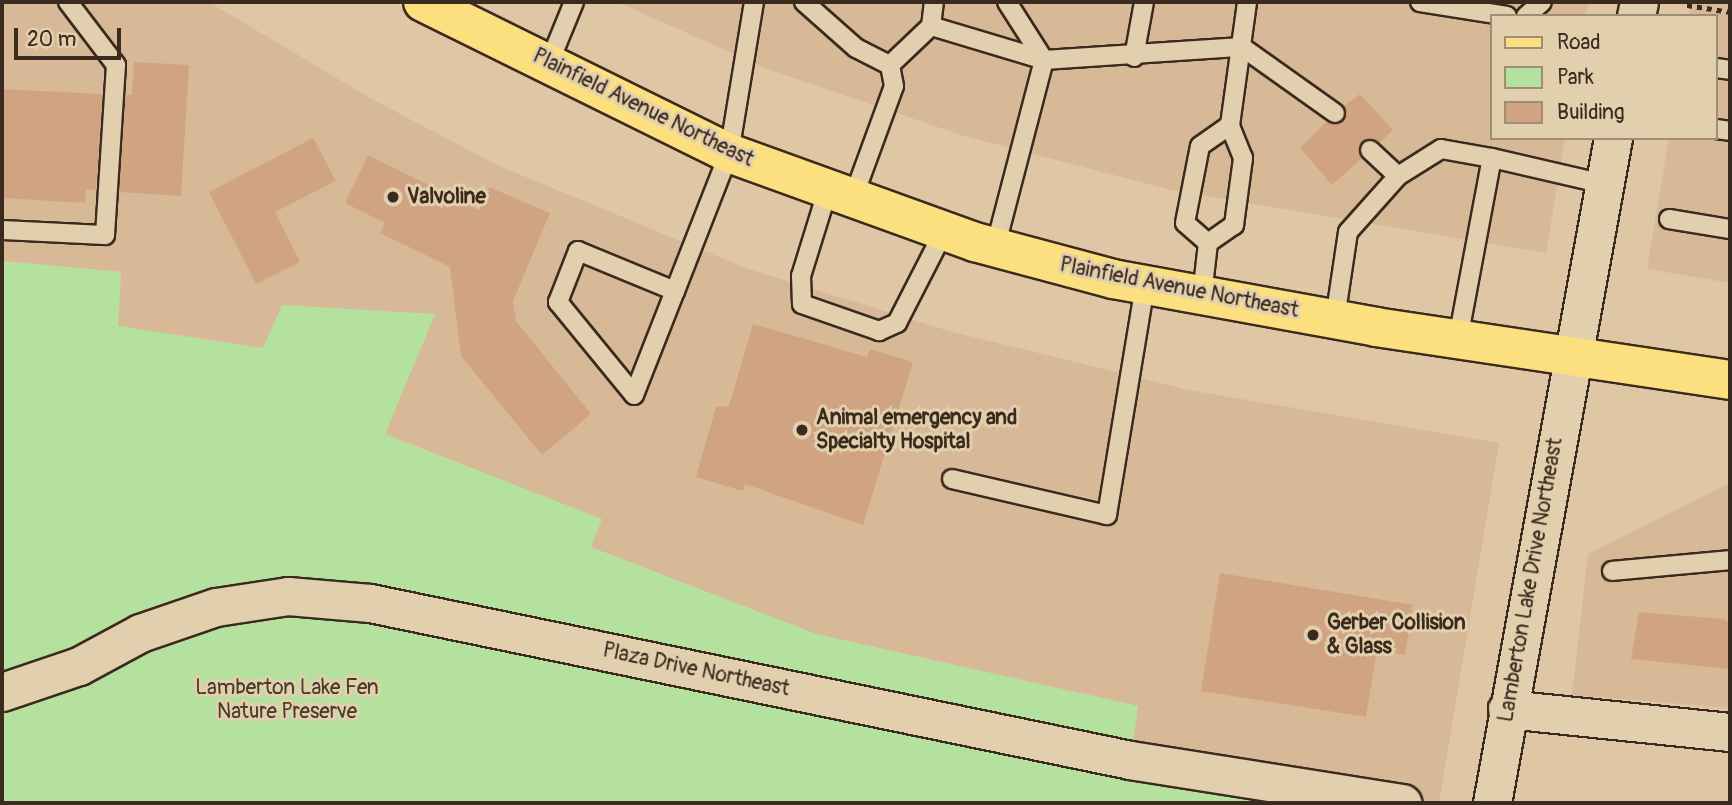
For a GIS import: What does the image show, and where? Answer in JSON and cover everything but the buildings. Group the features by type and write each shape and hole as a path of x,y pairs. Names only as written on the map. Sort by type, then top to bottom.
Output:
{"main road":[{"name":"Plainfield Avenue Northeast","path":"424,2 729,153 995,248 1145,285 1458,339 1730,380"}],"street":[{"name":"Lamberton Lake Drive Northeast","path":"1492,803 1613,140"},
{"name":"Plaza Drive Northeast","path":"2,692 79,666 140,633 216,607 288,596 370,603 1130,760 1403,803"},
{"path":"1507,709 1730,732"}],"lane":[{"path":"2,230 105,235 116,65 68,2"},
{"path":"549,63 574,2"},
{"path":"675,291 578,251 558,302 634,395 675,291 729,153 754,2"},
{"path":"804,2 856,48 890,65"},
{"path":"890,65 931,26 934,2"},
{"path":"995,248 1044,60 1007,2"},
{"path":"1134,57 1143,2"},
{"path":"1202,295 1208,243 1234,225 1243,158 1230,125 1247,2"},
{"path":"1420,2 1454,4 1498,14"},
{"path":"1528,14 1542,2"},
{"path":"931,26 1044,60 1134,57 1242,47 1335,113"},
{"path":"890,65 894,86 801,276 802,304 879,331 897,323 944,231"},
{"path":"1208,243 1185,223 1200,146 1230,125"},
{"path":"1335,319 1348,232 1398,176 1441,149 1604,184"},
{"path":"1370,150 1398,176"},
{"path":"1458,339 1492,158"},
{"path":"1669,219 1730,229"},
{"path":"952,479 1107,515 1145,285"},
{"path":"1612,570 1730,560"}],"path":[{"path":"1687,5 1730,12"}],"shaded area":[{"path":"2,2 209,2 370,98 497,165 748,269 949,331 1189,390 1499,443 1439,803 1403,803 1130,760 1138,706 816,634 590,547 601,519 385,434 434,315 263,348 118,326 121,272 2,261"},
{"path":"617,2 1588,2 1586,14 1490,14 1490,140 1565,140 1546,253 1171,190 964,136 770,70"},
{"path":"1691,2 1730,2 1730,283 1647,269 1669,140 1718,140 1718,14 1689,14"},
{"path":"1730,483 1730,708 1572,695 1588,554"}],"green space":[{"name":"Lamberton Lake Fen Nature Preserve","path":"2,261 121,272 118,326 263,348 282,305 435,314 385,434 602,519 591,547 816,634 1138,706 1130,759 1403,803 2,803"}],"place":[{"name":"Valvoline","path":"393,197"},
{"name":"Animal emergency and Specialty Hospital","path":"802,430"},
{"name":"Gerber Collision & Glass","path":"1313,635"}]}
